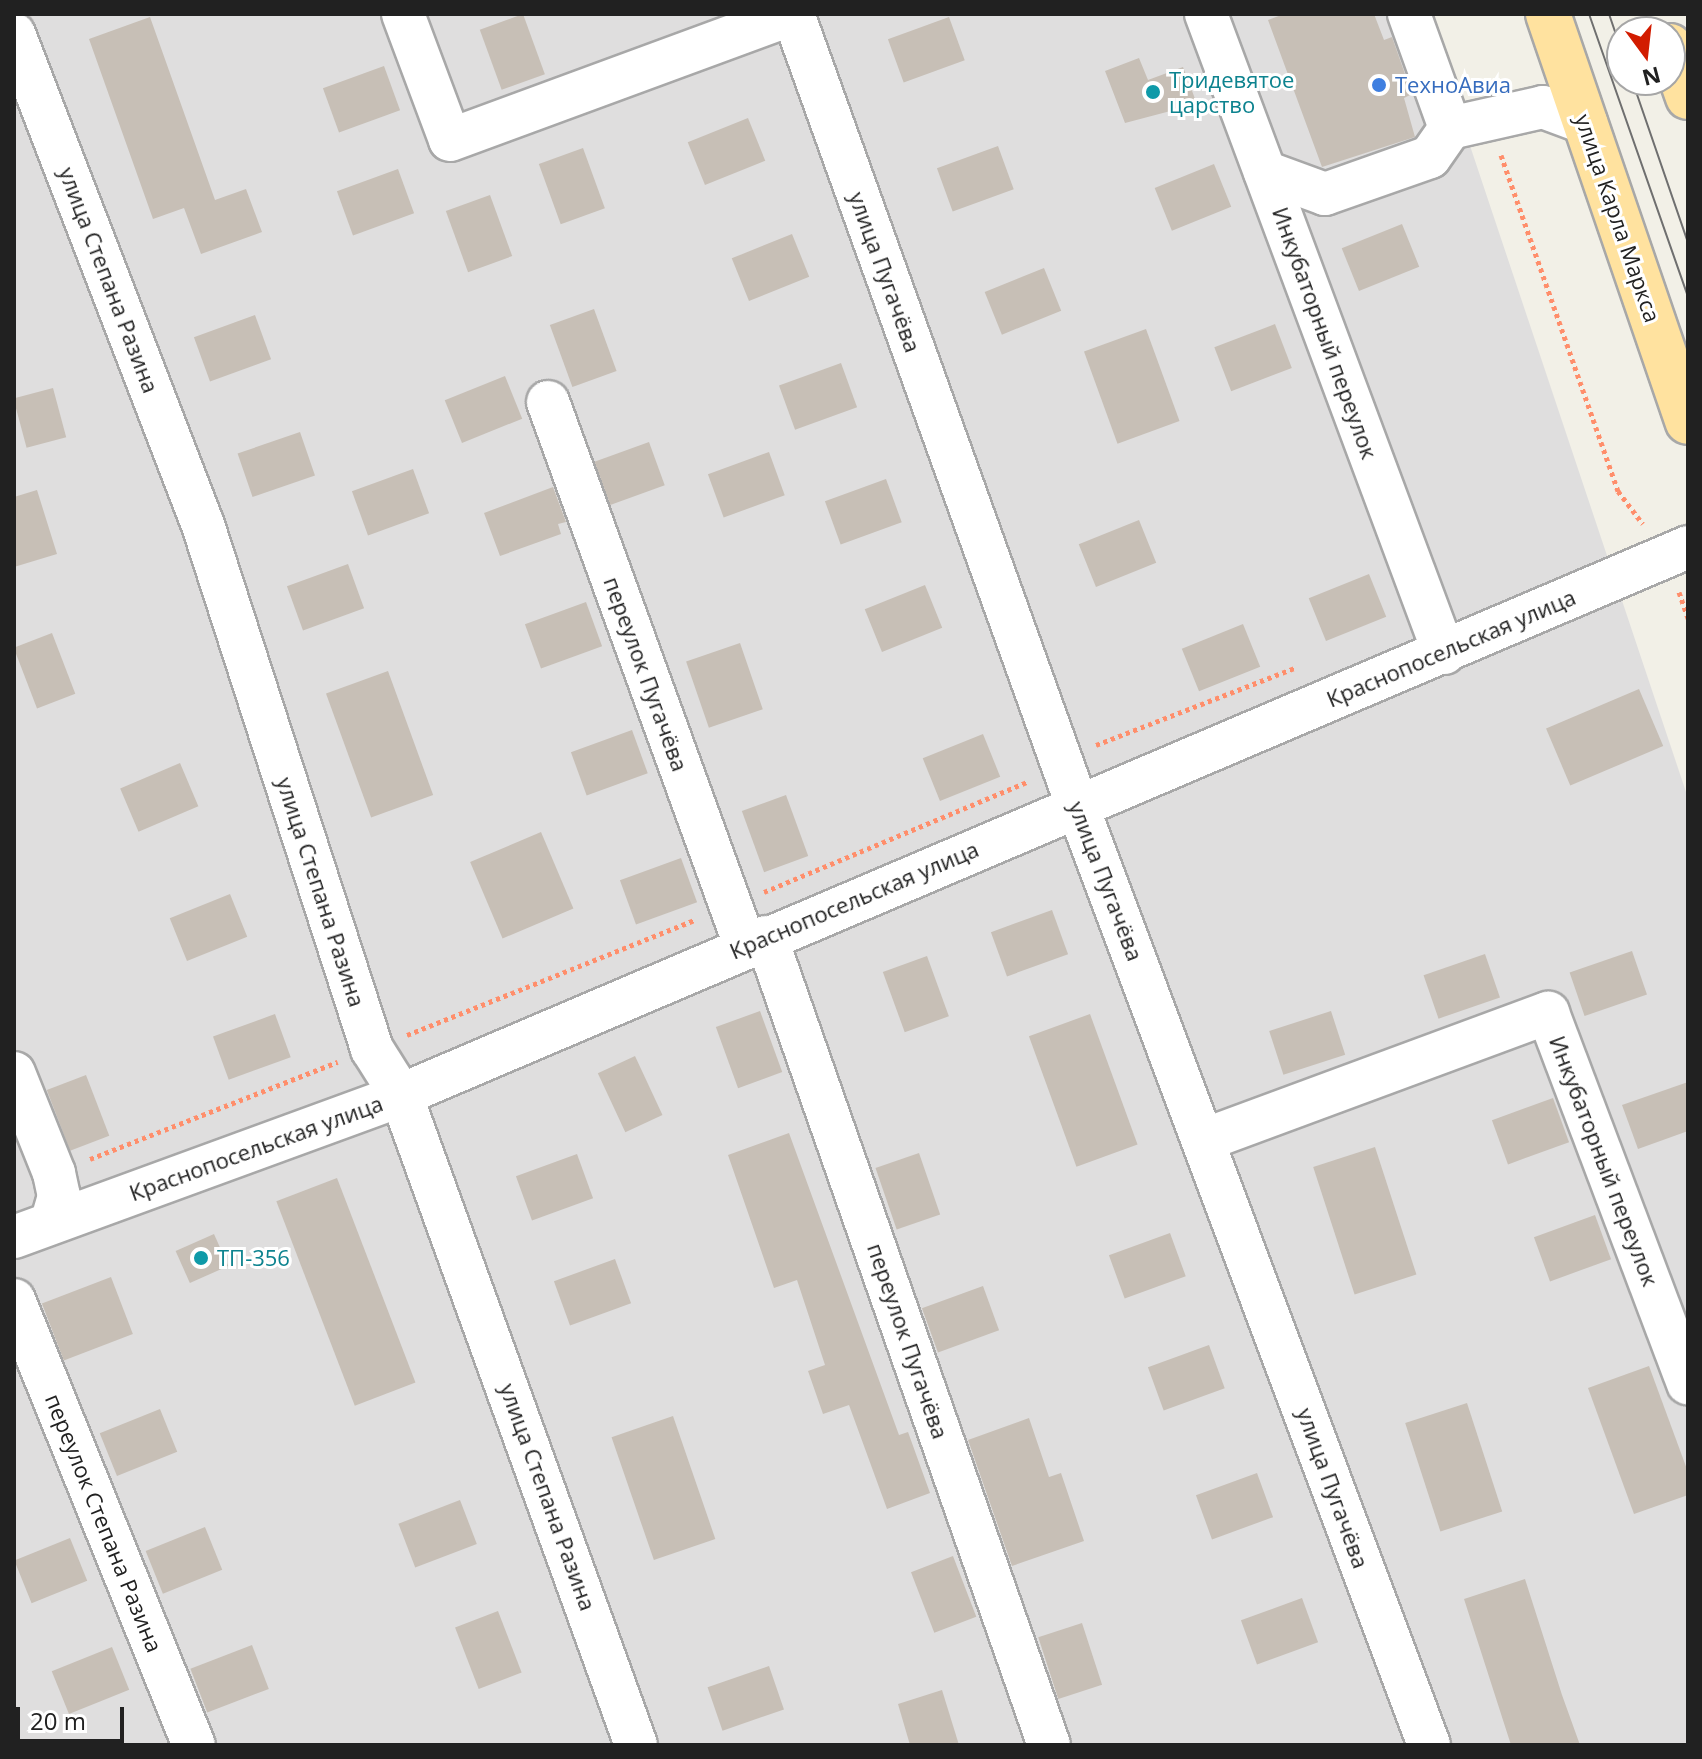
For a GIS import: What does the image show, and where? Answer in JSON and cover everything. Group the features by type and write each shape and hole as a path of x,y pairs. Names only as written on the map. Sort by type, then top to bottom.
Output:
{"main road":[{"name":"улица Карла Маркса","path":"1548,14 1688,422"}],"street":[{"path":"403,14 450,140 792,14"},
{"name":"улица Пугачёва","path":"792,14 1077,805 1429,1745"},
{"name":"Инкубаторный переулок","path":"1206,14 1444,653"},
{"path":"1409,14 1470,125"},
{"name":"улица Степана Разина","path":"14,34 203,525 372,1049 401,1095 636,1745"},
{"path":"1265,172 1325,194 1430,157 1470,125 1543,107 1586,123"},
{"name":"переулок Пугачёва","path":"548,402 756,941 1049,1745"},
{"name":"Краснопосельская улица","path":"14,1237 401,1095 756,941 1678,552"},
{"name":"Инкубаторный переулок","path":"1204,1140 1548,1013 1688,1383"},
{"path":"14,1073 54,1173 59,1196 52,1221"},
{"name":"переулок Степана Разина","path":"14,1300 194,1745"}],"path":[{"path":"1470,125 1618,491 1678,552"}],"shaded area":[{"path":"14,14 1426,14 1688,798 1688,1745 14,1745"}],"building":[{"path":"523,14 545,74 502,90 480,30"},
{"path":"1284,14 1374,14 1384,40 1392,37 1412,94 1404,98 1415,137 1322,167 1268,20"},
{"path":"150,17 215,200 246,189 262,232 201,254 184,208 153,219 89,39"},
{"path":"949,17 965,60 904,82 888,39"},
{"name":"Тридевятое царство","path":"1139,58 1148,80 1183,67 1197,104 1125,123 1105,71"},
{"path":"384,66 400,110 339,132 323,88"},
{"path":"748,118 765,161 705,185 688,142"},
{"path":"998,146 1014,189 953,211 937,168"},
{"path":"583,148 605,208 561,224 539,164"},
{"path":"1214,164 1231,207 1172,231 1155,188"},
{"path":"398,169 414,213 353,235 337,191"},
{"path":"490,195 512,256 468,272 446,211"},
{"path":"1402,224 1419,267 1359,291 1342,248"},
{"path":"792,234 809,277 749,301 732,258"},
{"path":"1044,268 1061,311 1002,335 985,292"},
{"path":"594,309 617,371 572,387 550,325"},
{"path":"255,315 271,359 210,381 194,337"},
{"path":"1275,324 1292,368 1231,391 1214,347"},
{"path":"1146,329 1180,421 1117,444 1084,352"},
{"path":"841,363 857,407 795,430 779,386"},
{"path":"505,376 522,419 462,443 445,400"},
{"path":"53,388 66,437 27,448 14,398"},
{"path":"300,432 315,475 253,497 238,453"},
{"path":"649,442 665,485 610,505 594,462"},
{"path":"769,452 785,495 724,517 708,474"},
{"path":"413,469 429,513 368,535 352,491"},
{"path":"886,479 902,522 841,544 825,501"},
{"path":"553,487 566,522 558,524 561,534 500,556 484,513"},
{"path":"37,490 57,554 14,567 14,497"},
{"path":"1139,520 1156,563 1096,587 1079,544"},
{"path":"348,564 364,608 303,630 287,586"},
{"path":"1369,574 1386,617 1326,641 1309,598"},
{"path":"925,585 942,628 882,652 865,609"},
{"path":"586,602 602,646 541,668 525,624"},
{"path":"1243,624 1260,667 1199,691 1182,649"},
{"path":"52,633 75,694 37,708 14,648"},
{"path":"740,643 763,709 709,728 686,662"},
{"path":"388,671 433,795 371,818 326,694"},
{"path":"1639,689 1663,746 1570,786 1546,728"},
{"path":"632,730 648,773 587,795 571,752"},
{"path":"983,734 1000,777 940,801 923,758"},
{"path":"180,763 198,806 139,832 120,788"},
{"path":"786,795 808,856 764,872 742,811"},
{"path":"541,832 573,908 503,938 470,862"},
{"path":"681,858 697,902 636,924 620,880"},
{"path":"230,894 247,937 187,961 170,918"},
{"path":"1052,910 1068,954 1007,976 991,932"},
{"path":"1632,951 1647,994 1585,1016 1570,972"},
{"path":"1485,954 1500,997 1439,1019 1424,975"},
{"path":"927,956 949,1016 905,1032 883,972"},
{"path":"760,1011 782,1072 738,1088 716,1027"},
{"path":"1331,1011 1345,1055 1283,1075 1269,1031"},
{"path":"275,1014 291,1057 229,1080 213,1037"},
{"path":"1090,1014 1138,1145 1076,1167 1029,1036"},
{"path":"635,1056 662,1115 625,1132 598,1073"},
{"path":"86,1075 109,1136 70,1151 47,1090"},
{"path":"1688,1082 1688,1131 1638,1149 1622,1105"},
{"path":"1553,1098 1569,1142 1508,1164 1492,1120"},
{"path":"789,1133 899,1435 908,1432 930,1493 887,1509 849,1405 823,1414 808,1371 825,1365 797,1280 774,1288 728,1155"},
{"path":"1375,1147 1416,1274 1355,1295 1313,1167"},
{"path":"919,1153 940,1214 897,1229 876,1168"},
{"path":"577,1154 593,1198 532,1220 516,1176"},
{"path":"337,1178 415,1382 355,1406 276,1201"},
{"path":"1595,1215 1611,1259 1550,1281 1534,1237"},
{"path":"1170,1233 1186,1276 1125,1298 1109,1255"},
{"name":"ТП-356","path":"214,1234 228,1266 190,1283 176,1251"},
{"path":"615,1259 631,1303 570,1325 554,1281"},
{"path":"111,1277 133,1334 64,1360 42,1304"},
{"path":"983,1286 999,1330 938,1352 922,1308"},
{"path":"1209,1345 1225,1388 1164,1410 1148,1367"},
{"path":"1649,1366 1688,1472 1688,1495 1634,1514 1588,1388"},
{"path":"1467,1403 1502,1511 1440,1532 1405,1423"},
{"path":"160,1409 177,1452 117,1476 100,1433"},
{"path":"673,1416 715,1539 654,1560 612,1437"},
{"path":"1029,1418 1049,1477 1061,1473 1084,1541 1012,1566 968,1440"},
{"path":"1257,1473 1273,1517 1212,1539 1196,1495"},
{"path":"460,1500 477,1544 415,1568 398,1524"},
{"path":"205,1527 222,1570 163,1594 146,1551"},
{"path":"70,1538 87,1581 32,1603 14,1560"},
{"path":"953,1556 976,1617 934,1633 911,1572"},
{"path":"1525,1579 1580,1745 1511,1745 1464,1599"},
{"path":"1302,1598 1318,1642 1257,1664 1241,1620"},
{"path":"498,1611 522,1673 479,1689 455,1627"},
{"path":"1082,1623 1102,1685 1058,1699 1038,1637"},
{"path":"252,1645 269,1689 207,1713 190,1669"},
{"path":"112,1647 129,1690 69,1714 52,1671"},
{"path":"769,1666 784,1709 723,1731 708,1687"},
{"path":"942,1690 959,1745 910,1745 898,1704"}],"tram line":[{"path":"1589,14 1688,297"},
{"path":"1637,96 1688,243"}],"place":[{"name":"ТехноАвиа","path":"1379,85"},
{"name":"Тридевятое царство","path":"1153,92"},
{"name":"ТП-356","path":"201,1258"}]}
